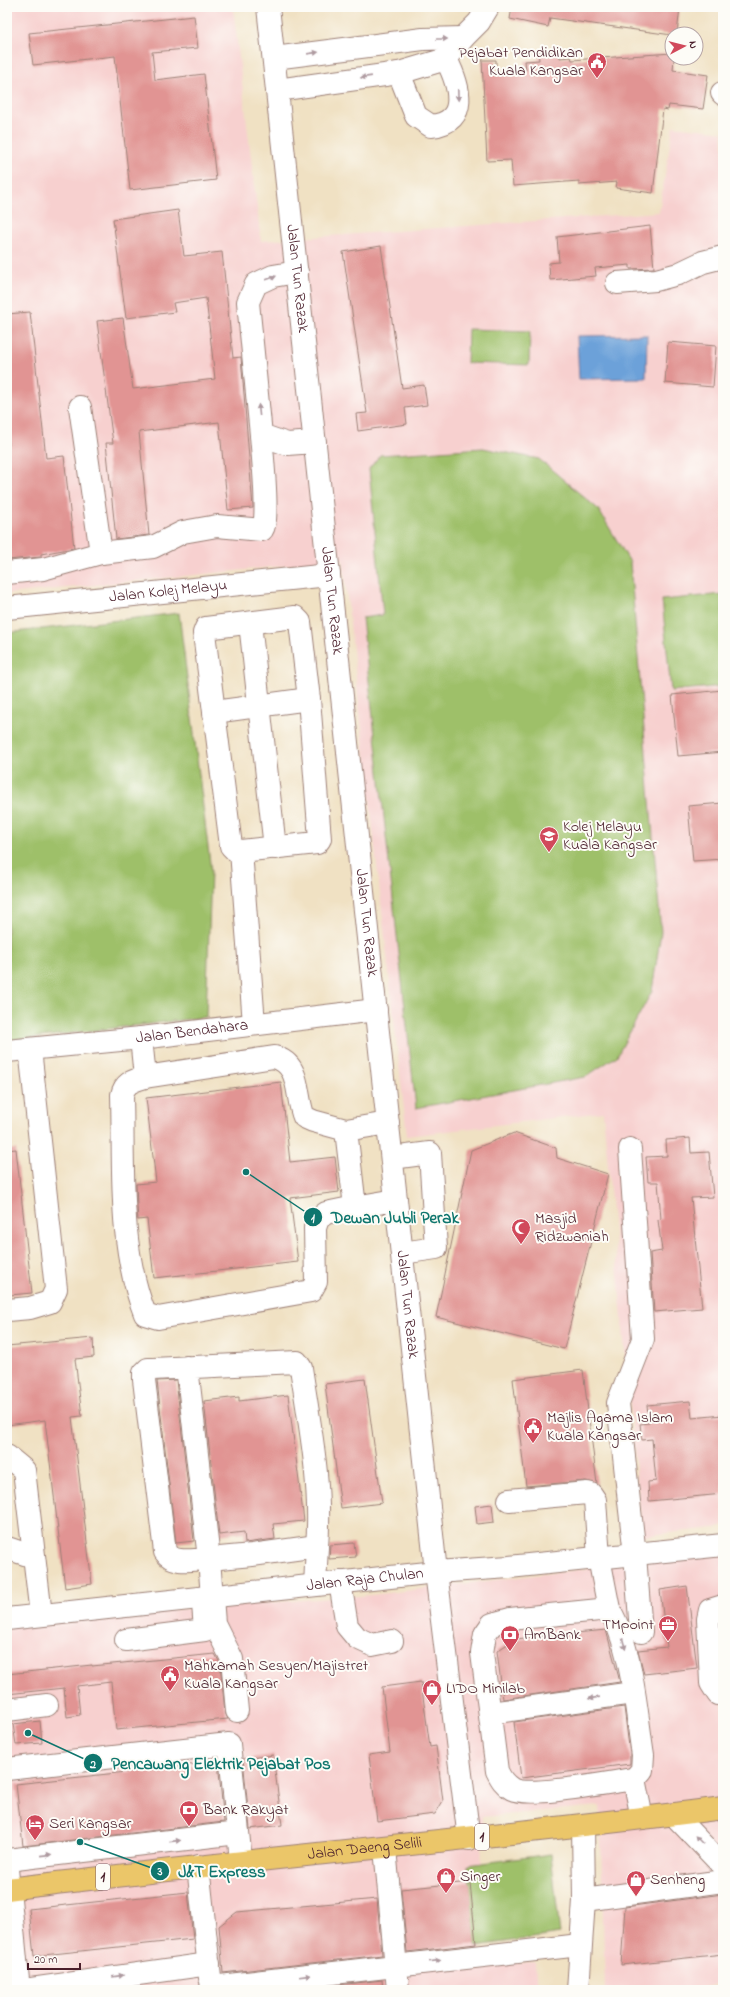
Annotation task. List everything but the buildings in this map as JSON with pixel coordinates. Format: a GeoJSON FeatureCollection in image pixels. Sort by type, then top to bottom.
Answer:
{"type":"FeatureCollection","features":[{"type":"Feature","properties":{"kind":"highway","name":"Jalan Daeng Selili"},"geometry":{"type":"LineString","coordinates":[[8,1882],[386,1848],[583,1826],[723,1808]]}},
{"type":"Feature","properties":{"kind":"street","name":"Jalan Tun Razak"},"geometry":{"type":"LineString","coordinates":[[268,7],[436,1572],[469,1839]]}},
{"type":"Feature","properties":{"kind":"street"},"geometry":{"type":"LineString","coordinates":[[277,90],[399,73],[446,59],[463,38],[479,22],[488,7]]}},
{"type":"Feature","properties":{"kind":"street"},"geometry":{"type":"LineString","coordinates":[[274,58],[423,39],[463,38]]}},
{"type":"Feature","properties":{"kind":"street"},"geometry":{"type":"LineString","coordinates":[[399,73],[416,116],[431,126],[442,125],[450,121],[456,111],[459,96],[455,75],[446,59]]}},
{"type":"Feature","properties":{"kind":"street"},"geometry":{"type":"LineString","coordinates":[[617,283],[656,280],[678,274],[703,262],[723,257]]}},
{"type":"Feature","properties":{"kind":"street"},"geometry":{"type":"LineString","coordinates":[[7,573],[43,569],[101,553],[153,547],[182,532],[218,526],[262,530],[265,526],[266,503],[248,302],[256,284],[273,276],[297,272]]}},
{"type":"Feature","properties":{"kind":"street"},"geometry":{"type":"LineString","coordinates":[[80,407],[101,553]]}},
{"type":"Feature","properties":{"kind":"street"},"geometry":{"type":"LineString","coordinates":[[261,435],[287,444],[315,442]]}},
{"type":"Feature","properties":{"kind":"street","name":"Jalan Kolej Melayu"},"geometry":{"type":"LineString","coordinates":[[7,608],[329,575]]}},
{"type":"Feature","properties":{"kind":"street"},"geometry":{"type":"LineString","coordinates":[[295,617],[298,619],[300,622],[309,699],[320,839],[317,843],[241,851],[235,850],[231,846],[214,712],[206,628],[295,617]]}},
{"type":"Feature","properties":{"kind":"street"},"geometry":{"type":"LineString","coordinates":[[250,623],[275,848]]}},
{"type":"Feature","properties":{"kind":"street"},"geometry":{"type":"LineString","coordinates":[[214,712],[309,699]]}},
{"type":"Feature","properties":{"kind":"street"},"geometry":{"type":"LineString","coordinates":[[241,851],[254,1024]]}},
{"type":"Feature","properties":{"kind":"street","name":"Jalan Bendahara"},"geometry":{"type":"LineString","coordinates":[[7,1051],[140,1038],[376,1010]]}},
{"type":"Feature","properties":{"kind":"street"},"geometry":{"type":"LineString","coordinates":[[140,1038],[145,1077]]}},
{"type":"Feature","properties":{"kind":"street"},"geometry":{"type":"LineString","coordinates":[[7,1310],[30,1308],[50,1302],[56,1289],[30,1049]]}},
{"type":"Feature","properties":{"kind":"street"},"geometry":{"type":"LineString","coordinates":[[388,1123],[346,1130],[304,1117],[296,1077],[288,1064],[282,1059],[274,1057],[145,1077],[130,1082],[124,1087],[122,1095],[126,1236],[137,1294],[145,1314],[158,1318],[311,1291],[316,1282],[315,1228],[318,1219],[326,1213],[396,1200]]}},
{"type":"Feature","properties":{"kind":"street"},"geometry":{"type":"LineString","coordinates":[[346,1130],[355,1207]]}},
{"type":"Feature","properties":{"kind":"street"},"geometry":{"type":"LineString","coordinates":[[630,1149],[643,1339],[618,1403],[635,1555],[641,1632]]}},
{"type":"Feature","properties":{"kind":"street"},"geometry":{"type":"LineString","coordinates":[[392,1158],[430,1153],[436,1248],[402,1253]]}},
{"type":"Feature","properties":{"kind":"street"},"geometry":{"type":"LineString","coordinates":[[315,1585],[319,1520],[316,1473],[301,1368],[297,1362],[187,1367],[148,1370],[144,1373],[165,1552],[169,1557],[176,1560],[252,1556],[317,1546]]}},
{"type":"Feature","properties":{"kind":"street"},"geometry":{"type":"LineString","coordinates":[[126,1640],[205,1630],[209,1559],[187,1367]]}},
{"type":"Feature","properties":{"kind":"street"},"geometry":{"type":"LineString","coordinates":[[7,1456],[24,1470],[41,1615]]}},
{"type":"Feature","properties":{"kind":"street"},"geometry":{"type":"LineString","coordinates":[[509,1500],[590,1494],[595,1500],[600,1558],[609,1608],[618,1622],[626,1648],[643,1755],[642,1770],[634,1779],[532,1793],[514,1790],[502,1781],[497,1771],[482,1653],[486,1634],[492,1624],[510,1619],[609,1608]]}},
{"type":"Feature","properties":{"kind":"street","name":"Jalan Raja Chulan"},"geometry":{"type":"LineString","coordinates":[[7,1618],[436,1572],[509,1567],[723,1545]]}},
{"type":"Feature","properties":{"kind":"street"},"geometry":{"type":"LineString","coordinates":[[7,1548],[34,1557]]}},
{"type":"Feature","properties":{"kind":"street"},"geometry":{"type":"LineString","coordinates":[[340,1582],[347,1626],[356,1638],[372,1645],[392,1641]]}},
{"type":"Feature","properties":{"kind":"street"},"geometry":{"type":"LineString","coordinates":[[208,1597],[214,1623],[232,1659],[237,1711]]}},
{"type":"Feature","properties":{"kind":"street"},"geometry":{"type":"LineString","coordinates":[[723,1606],[710,1610],[708,1619],[712,1683],[718,1694],[723,1692]]}},
{"type":"Feature","properties":{"kind":"street"},"geometry":{"type":"LineString","coordinates":[[490,1713],[633,1693]]}},
{"type":"Feature","properties":{"kind":"street"},"geometry":{"type":"LineString","coordinates":[[7,1710],[47,1705]]}},
{"type":"Feature","properties":{"kind":"street"},"geometry":{"type":"LineString","coordinates":[[7,1769],[229,1744],[241,1861]]}},
{"type":"Feature","properties":{"kind":"street"},"geometry":{"type":"LineString","coordinates":[[634,1779],[642,1818]]}},
{"type":"Feature","properties":{"kind":"street"},"geometry":{"type":"LineString","coordinates":[[674,1815],[723,1866]]}},
{"type":"Feature","properties":{"kind":"street"},"geometry":{"type":"LineString","coordinates":[[578,1990],[584,1900],[583,1826]]}},
{"type":"Feature","properties":{"kind":"street"},"geometry":{"type":"LineString","coordinates":[[7,1860],[238,1834]]}},
{"type":"Feature","properties":{"kind":"street"},"geometry":{"type":"LineString","coordinates":[[386,1848],[398,1990]]}},
{"type":"Feature","properties":{"kind":"street"},"geometry":{"type":"LineString","coordinates":[[198,1866],[211,1989],[395,1965],[580,1945]]}},
{"type":"Feature","properties":{"kind":"street"},"geometry":{"type":"LineString","coordinates":[[8,1882],[19,1990]]}},
{"type":"Feature","properties":{"kind":"street"},"geometry":{"type":"LineString","coordinates":[[584,1900],[723,1882]]}},
{"type":"Feature","properties":{"kind":"street"},"geometry":{"type":"LineString","coordinates":[[24,1990],[209,1964]]}},
{"type":"Feature","properties":{"kind":"shaded area","name":"Kolej Melayu Kuala Kangsar"},"geometry":{"type":"Polygon","coordinates":[[[7,7],[233,7],[261,241],[659,212],[673,126],[723,132],[723,1527],[642,1536],[603,1112],[407,1136],[343,560],[7,594],[7,7]]]}},
{"type":"Feature","properties":{"kind":"shaded area"},"geometry":{"type":"Polygon","coordinates":[[[723,1552],[723,1984],[684,1990],[605,1990],[600,1806],[482,1817],[480,1964],[535,1962],[537,1990],[7,1990],[7,1622],[372,1595],[723,1552]]]}},
{"type":"Feature","properties":{"kind":"green space"},"geometry":{"type":"Polygon","coordinates":[[[468,329],[530,331],[529,365],[467,363],[468,329]]]}},
{"type":"Feature","properties":{"kind":"green space"},"geometry":{"type":"Polygon","coordinates":[[[483,448],[539,459],[598,509],[630,562],[661,932],[652,991],[617,1056],[585,1077],[416,1108],[362,618],[383,615],[369,469],[380,455],[483,448]]]}},
{"type":"Feature","properties":{"kind":"green space"},"geometry":{"type":"Polygon","coordinates":[[[723,594],[723,686],[671,691],[662,600],[723,594]]]}},
{"type":"Feature","properties":{"kind":"green space"},"geometry":{"type":"Polygon","coordinates":[[[179,613],[211,871],[206,1017],[7,1041],[7,633],[179,613]]]}},
{"type":"Feature","properties":{"kind":"green space"},"geometry":{"type":"Polygon","coordinates":[[[551,1854],[560,1934],[476,1946],[468,1865],[551,1854]]]}},
{"type":"Feature","properties":{"kind":"water"},"geometry":{"type":"Polygon","coordinates":[[[647,335],[646,378],[579,379],[577,336],[647,335]]]}},
{"type":"Feature","properties":{"kind":"place","name":"Pejabat Pendidikan Kuala Kangsar"},"geometry":{"type":"Point","coordinates":[597,79]}},
{"type":"Feature","properties":{"kind":"place","name":"Kolej Melayu Kuala Kangsar"},"geometry":{"type":"Point","coordinates":[549,853]}},
{"type":"Feature","properties":{"kind":"place","name":"Dewan Jubli Perak"},"geometry":{"type":"Point","coordinates":[246,1172]}},
{"type":"Feature","properties":{"kind":"place","name":"Masjid Ridzwaniah"},"geometry":{"type":"Point","coordinates":[521,1245]}},
{"type":"Feature","properties":{"kind":"place","name":"Majlis Agama Islam Kuala Kangsar"},"geometry":{"type":"Point","coordinates":[533,1444]}},
{"type":"Feature","properties":{"kind":"place","name":"TMpoint"},"geometry":{"type":"Point","coordinates":[668,1642]}},
{"type":"Feature","properties":{"kind":"place","name":"AmBank"},"geometry":{"type":"Point","coordinates":[510,1652]}},
{"type":"Feature","properties":{"kind":"place","name":"Mahkamah Sesyen/Majistret Kuala Kangsar"},"geometry":{"type":"Point","coordinates":[170,1692]}},
{"type":"Feature","properties":{"kind":"place","name":"LIDO Minilab"},"geometry":{"type":"Point","coordinates":[432,1706]}},
{"type":"Feature","properties":{"kind":"place","name":"Pencawang Elektrik Pejabat Pos"},"geometry":{"type":"Point","coordinates":[28,1733]}},
{"type":"Feature","properties":{"kind":"place","name":"Bank Rakyat"},"geometry":{"type":"Point","coordinates":[189,1827]}},
{"type":"Feature","properties":{"kind":"place","name":"Seri Kangsar"},"geometry":{"type":"Point","coordinates":[35,1841]}},
{"type":"Feature","properties":{"kind":"place","name":"J&T Express"},"geometry":{"type":"Point","coordinates":[80,1842]}},
{"type":"Feature","properties":{"kind":"place","name":"Singer"},"geometry":{"type":"Point","coordinates":[446,1894]}},
{"type":"Feature","properties":{"kind":"place","name":"Senheng"},"geometry":{"type":"Point","coordinates":[636,1897]}}]}
